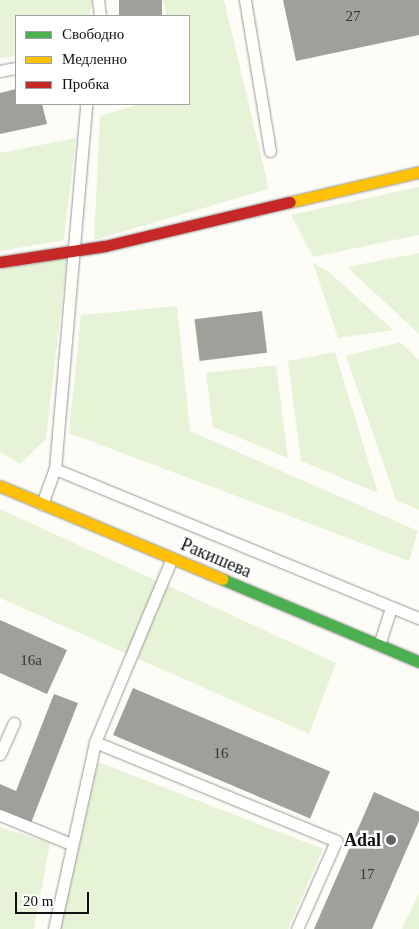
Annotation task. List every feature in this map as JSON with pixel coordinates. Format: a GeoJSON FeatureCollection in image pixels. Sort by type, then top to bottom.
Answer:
{"type":"FeatureCollection","features":[{"type":"Feature","properties":{"kind":"street"},"geometry":{"type":"LineString","coordinates":[[0,262],[77,249],[419,172]]}},
{"type":"Feature","properties":{"kind":"street","name":"Ракишева"},"geometry":{"type":"LineString","coordinates":[[0,486],[419,662]]}},
{"type":"Feature","properties":{"kind":"lane"},"geometry":{"type":"LineString","coordinates":[[98,0],[100,15]]}},
{"type":"Feature","properties":{"kind":"lane"},"geometry":{"type":"LineString","coordinates":[[245,0],[270,151]]}},
{"type":"Feature","properties":{"kind":"lane"},"geometry":{"type":"LineString","coordinates":[[0,71],[15,68]]}},
{"type":"Feature","properties":{"kind":"lane"},"geometry":{"type":"LineString","coordinates":[[42,504],[55,469],[77,249],[86,105]]}},
{"type":"Feature","properties":{"kind":"lane"},"geometry":{"type":"LineString","coordinates":[[55,469],[419,618]]}},
{"type":"Feature","properties":{"kind":"lane"},"geometry":{"type":"LineString","coordinates":[[54,929],[71,844],[95,742],[172,558]]}},
{"type":"Feature","properties":{"kind":"lane"},"geometry":{"type":"LineString","coordinates":[[379,645],[391,608]]}},
{"type":"Feature","properties":{"kind":"lane"},"geometry":{"type":"LineString","coordinates":[[0,754],[14,724]]}},
{"type":"Feature","properties":{"kind":"lane"},"geometry":{"type":"LineString","coordinates":[[95,742],[336,841],[298,929]]}},
{"type":"Feature","properties":{"kind":"lane"},"geometry":{"type":"LineString","coordinates":[[0,815],[71,844]]}},
{"type":"Feature","properties":{"kind":"green space"},"geometry":{"type":"Polygon","coordinates":[[[0,0],[91,0],[89,15],[15,15],[15,56],[0,58],[0,0]]]}},
{"type":"Feature","properties":{"kind":"green space"},"geometry":{"type":"Polygon","coordinates":[[[163,0],[224,0],[269,189],[94,240],[100,116],[138,105],[190,105],[190,15],[167,15],[163,0]]]}},
{"type":"Feature","properties":{"kind":"green space"},"geometry":{"type":"Polygon","coordinates":[[[76,138],[64,240],[0,251],[0,153],[76,138]]]}},
{"type":"Feature","properties":{"kind":"green space"},"geometry":{"type":"Polygon","coordinates":[[[419,187],[419,235],[313,257],[291,215],[419,187]]]}},
{"type":"Feature","properties":{"kind":"green space"},"geometry":{"type":"Polygon","coordinates":[[[419,253],[419,334],[347,267],[419,253]]]}},
{"type":"Feature","properties":{"kind":"green space"},"geometry":{"type":"Polygon","coordinates":[[[67,258],[46,439],[20,464],[0,452],[0,270],[67,258]]]}},
{"type":"Feature","properties":{"kind":"green space"},"geometry":{"type":"Polygon","coordinates":[[[313,263],[329,272],[393,330],[338,338],[313,263]]]}},
{"type":"Feature","properties":{"kind":"green space"},"geometry":{"type":"Polygon","coordinates":[[[177,306],[190,431],[418,531],[409,561],[69,433],[81,315],[177,306]]]}},
{"type":"Feature","properties":{"kind":"green space"},"geometry":{"type":"Polygon","coordinates":[[[400,342],[419,360],[419,510],[396,500],[346,356],[400,342]]]}},
{"type":"Feature","properties":{"kind":"green space"},"geometry":{"type":"Polygon","coordinates":[[[335,352],[378,493],[301,461],[288,361],[335,352]]]}},
{"type":"Feature","properties":{"kind":"green space"},"geometry":{"type":"Polygon","coordinates":[[[276,365],[288,458],[213,427],[206,373],[276,365]]]}},
{"type":"Feature","properties":{"kind":"green space"},"geometry":{"type":"Polygon","coordinates":[[[0,509],[336,663],[309,734],[0,598],[0,509]]]}},
{"type":"Feature","properties":{"kind":"green space"},"geometry":{"type":"Polygon","coordinates":[[[98,762],[323,849],[288,929],[60,929],[98,762]]]}},
{"type":"Feature","properties":{"kind":"green space"},"geometry":{"type":"Polygon","coordinates":[[[0,827],[50,843],[34,929],[0,929],[0,827]]]}},
{"type":"Feature","properties":{"kind":"green space"},"geometry":{"type":"Polygon","coordinates":[[[419,893],[419,929],[402,929],[419,893]]]}},
{"type":"Feature","properties":{"kind":"building"},"geometry":{"type":"Polygon","coordinates":[[[119,0],[162,0],[162,15],[119,15],[119,0]]]}},
{"type":"Feature","properties":{"kind":"building"},"geometry":{"type":"Polygon","coordinates":[[[283,0],[419,0],[419,35],[296,61],[283,0]]]}},
{"type":"Feature","properties":{"kind":"building"},"geometry":{"type":"Polygon","coordinates":[[[15,89],[15,105],[42,105],[47,124],[0,134],[0,93],[15,89]]]}},
{"type":"Feature","properties":{"kind":"building"},"geometry":{"type":"Polygon","coordinates":[[[262,311],[267,353],[200,361],[195,319],[262,311]]]}},
{"type":"Feature","properties":{"kind":"building"},"geometry":{"type":"Polygon","coordinates":[[[0,620],[67,650],[47,694],[0,673],[0,620]]]}},
{"type":"Feature","properties":{"kind":"building"},"geometry":{"type":"Polygon","coordinates":[[[133,688],[330,772],[310,819],[113,735],[133,688]]]}},
{"type":"Feature","properties":{"kind":"building"},"geometry":{"type":"Polygon","coordinates":[[[54,694],[78,703],[31,823],[0,811],[0,784],[16,791],[54,694]]]}},
{"type":"Feature","properties":{"kind":"building"},"geometry":{"type":"Polygon","coordinates":[[[374,792],[419,812],[419,821],[372,929],[314,929],[374,792]]]}},
{"type":"Feature","properties":{"kind":"traffic: fast"},"geometry":{"type":"LineString","coordinates":[[222,579],[419,662]]}},
{"type":"Feature","properties":{"kind":"traffic: slow"},"geometry":{"type":"LineString","coordinates":[[290,202],[419,172]]}},
{"type":"Feature","properties":{"kind":"traffic: slow"},"geometry":{"type":"LineString","coordinates":[[0,486],[222,579]]}},
{"type":"Feature","properties":{"kind":"traffic: jam"},"geometry":{"type":"LineString","coordinates":[[0,262],[105,246],[290,202]]}},
{"type":"Feature","properties":{"kind":"place","name":"Adal"},"geometry":{"type":"Point","coordinates":[391,840]}}]}
